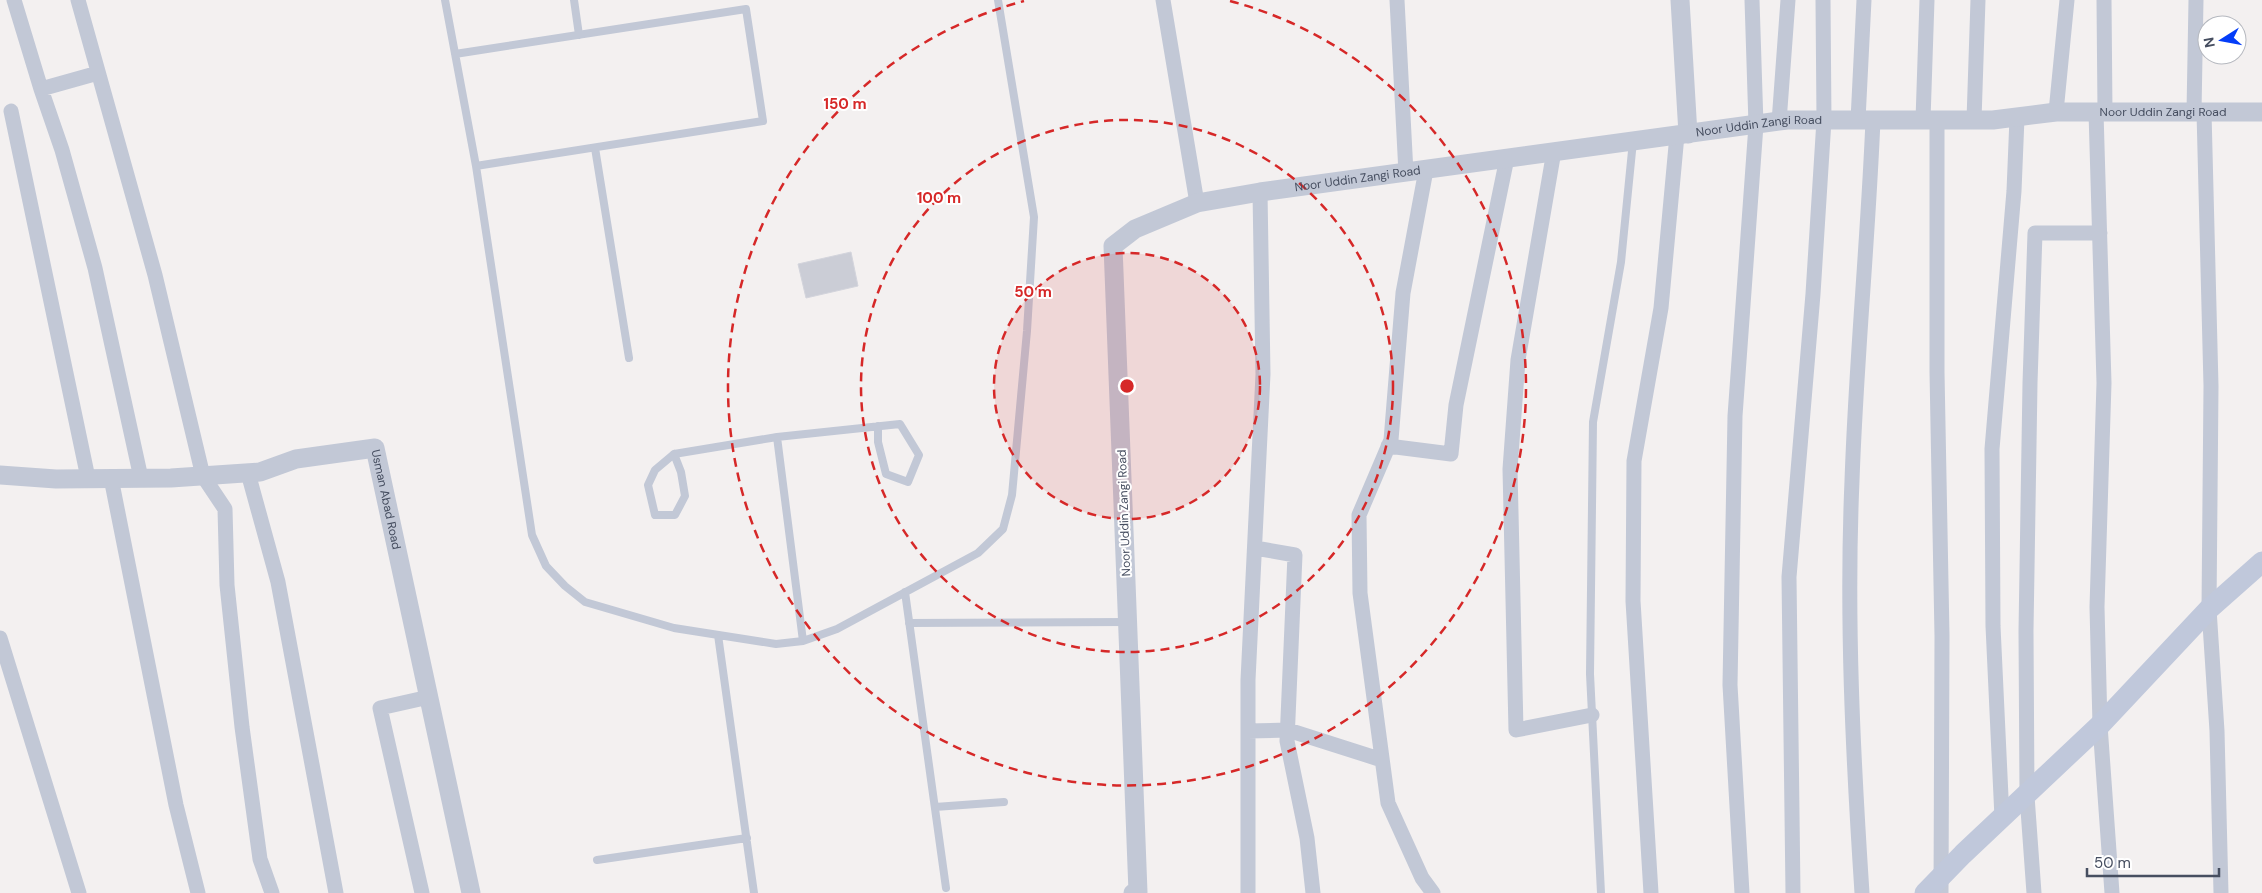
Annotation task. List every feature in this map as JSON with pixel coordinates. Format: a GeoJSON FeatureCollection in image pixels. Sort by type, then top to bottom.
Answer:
{"type":"FeatureCollection","features":[{"type":"Feature","properties":{"kind":"main road"},"geometry":{"type":"LineString","coordinates":[[1935,888],[2002,818],[2100,725],[2209,609],[2262,562]]}},
{"type":"Feature","properties":{"kind":"street"},"geometry":{"type":"LineString","coordinates":[[14,0],[62,150],[95,268],[141,478]]}},
{"type":"Feature","properties":{"kind":"street"},"geometry":{"type":"LineString","coordinates":[[78,0],[155,275],[203,476],[225,509],[227,585],[242,727],[260,859],[272,893]]}},
{"type":"Feature","properties":{"kind":"street"},"geometry":{"type":"LineString","coordinates":[[1163,0],[1197,203]]}},
{"type":"Feature","properties":{"kind":"street"},"geometry":{"type":"LineString","coordinates":[[1397,0],[1406,173]]}},
{"type":"Feature","properties":{"kind":"street"},"geometry":{"type":"LineString","coordinates":[[1651,893],[1633,601],[1634,461],[1661,308],[1682,135],[1680,0]]}},
{"type":"Feature","properties":{"kind":"street"},"geometry":{"type":"LineString","coordinates":[[1742,893],[1730,685],[1735,416],[1756,125],[1752,0]]}},
{"type":"Feature","properties":{"kind":"street"},"geometry":{"type":"LineString","coordinates":[[1779,122],[1788,0]]}},
{"type":"Feature","properties":{"kind":"street"},"geometry":{"type":"LineString","coordinates":[[1793,893],[1789,577],[1824,120],[1823,0]]}},
{"type":"Feature","properties":{"kind":"street"},"geometry":{"type":"LineString","coordinates":[[1862,893],[1854,770],[1850,617],[1852,482],[1866,120],[1864,0]]}},
{"type":"Feature","properties":{"kind":"street"},"geometry":{"type":"LineString","coordinates":[[1926,0],[1937,372],[1942,636],[1935,888]]}},
{"type":"Feature","properties":{"kind":"street"},"geometry":{"type":"LineString","coordinates":[[1974,120],[1978,0]]}},
{"type":"Feature","properties":{"kind":"street"},"geometry":{"type":"LineString","coordinates":[[2056,112],[2067,0]]}},
{"type":"Feature","properties":{"kind":"street"},"geometry":{"type":"LineString","coordinates":[[2104,0],[2100,233],[2104,383],[2097,607],[2100,725],[2112,893]]}},
{"type":"Feature","properties":{"kind":"street"},"geometry":{"type":"LineString","coordinates":[[2196,0],[2211,386],[2209,609],[2217,731],[2222,893]]}},
{"type":"Feature","properties":{"kind":"street"},"geometry":{"type":"LineString","coordinates":[[41,89],[98,73]]}},
{"type":"Feature","properties":{"kind":"street"},"geometry":{"type":"LineString","coordinates":[[11,111],[88,478]]}},
{"type":"Feature","properties":{"kind":"street","name":"Noor Uddin Zangi Road"},"geometry":{"type":"LineString","coordinates":[[1137,893],[1113,246],[1134,229],[1197,203],[1260,192],[1779,122],[1824,120],[1974,120],[2017,118],[2056,112],[2262,112]]}},
{"type":"Feature","properties":{"kind":"street"},"geometry":{"type":"LineString","coordinates":[[2002,818],[1993,626],[1992,449],[2014,192],[2017,118]]}},
{"type":"Feature","properties":{"kind":"street"},"geometry":{"type":"LineString","coordinates":[[1554,151],[1518,360],[1510,469],[1516,730],[1592,715]]}},
{"type":"Feature","properties":{"kind":"street"},"geometry":{"type":"LineString","coordinates":[[1388,446],[1451,454],[1456,405],[1507,158]]}},
{"type":"Feature","properties":{"kind":"street"},"geometry":{"type":"LineString","coordinates":[[1426,170],[1402,293],[1391,440],[1359,515],[1360,593],[1388,803],[1422,878],[1433,893]]}},
{"type":"Feature","properties":{"kind":"street"},"geometry":{"type":"LineString","coordinates":[[1248,893],[1248,680],[1262,374],[1260,192]]}},
{"type":"Feature","properties":{"kind":"street"},"geometry":{"type":"LineString","coordinates":[[2034,893],[2027,796],[2030,384],[2035,232],[2100,233]]}},
{"type":"Feature","properties":{"kind":"street","name":"Usman Abad Road"},"geometry":{"type":"LineString","coordinates":[[0,475],[141,478],[248,473],[260,472],[296,459],[375,448],[471,893]]}},
{"type":"Feature","properties":{"kind":"street"},"geometry":{"type":"LineString","coordinates":[[248,473],[278,582],[336,893]]}},
{"type":"Feature","properties":{"kind":"street"},"geometry":{"type":"LineString","coordinates":[[111,478],[176,805],[198,893]]}},
{"type":"Feature","properties":{"kind":"street"},"geometry":{"type":"LineString","coordinates":[[1255,548],[1295,555],[1287,741],[1307,838],[1313,893]]}},
{"type":"Feature","properties":{"kind":"street"},"geometry":{"type":"LineString","coordinates":[[0,638],[79,893]]}},
{"type":"Feature","properties":{"kind":"street"},"geometry":{"type":"LineString","coordinates":[[422,893],[380,708],[429,697]]}},
{"type":"Feature","properties":{"kind":"street"},"geometry":{"type":"LineString","coordinates":[[1248,731],[1288,730],[1382,760]]}},
{"type":"Feature","properties":{"kind":"lane"},"geometry":{"type":"LineString","coordinates":[[445,0],[476,166],[532,535],[546,566],[565,586],[585,602],[674,628],[776,644],[802,641],[838,629],[978,553],[1003,529],[1012,495],[1034,217],[998,0]]}},
{"type":"Feature","properties":{"kind":"lane"},"geometry":{"type":"LineString","coordinates":[[574,0],[579,35]]}},
{"type":"Feature","properties":{"kind":"lane"},"geometry":{"type":"LineString","coordinates":[[455,54],[746,9],[763,121],[476,166]]}},
{"type":"Feature","properties":{"kind":"lane"},"geometry":{"type":"LineString","coordinates":[[1601,893],[1590,674],[1593,422],[1621,262],[1633,141]]}},
{"type":"Feature","properties":{"kind":"lane"},"geometry":{"type":"LineString","coordinates":[[595,148],[629,358]]}},
{"type":"Feature","properties":{"kind":"lane"},"geometry":{"type":"LineString","coordinates":[[674,454],[681,472],[685,496],[675,515],[655,515],[648,485],[655,470],[674,454],[777,437],[878,426],[900,424],[919,455],[908,482],[886,474],[878,442],[878,426]]}},
{"type":"Feature","properties":{"kind":"lane"},"geometry":{"type":"LineString","coordinates":[[777,437],[802,641]]}},
{"type":"Feature","properties":{"kind":"lane"},"geometry":{"type":"LineString","coordinates":[[905,592],[946,888]]}},
{"type":"Feature","properties":{"kind":"lane"},"geometry":{"type":"LineString","coordinates":[[909,623],[1128,622]]}},
{"type":"Feature","properties":{"kind":"lane"},"geometry":{"type":"LineString","coordinates":[[718,635],[754,893]]}},
{"type":"Feature","properties":{"kind":"lane"},"geometry":{"type":"LineString","coordinates":[[935,807],[1004,802]]}},
{"type":"Feature","properties":{"kind":"lane"},"geometry":{"type":"LineString","coordinates":[[597,860],[747,838]]}},
{"type":"Feature","properties":{"kind":"building"},"geometry":{"type":"Polygon","coordinates":[[[851,252],[858,286],[806,298],[798,264],[851,252]]]}}]}
